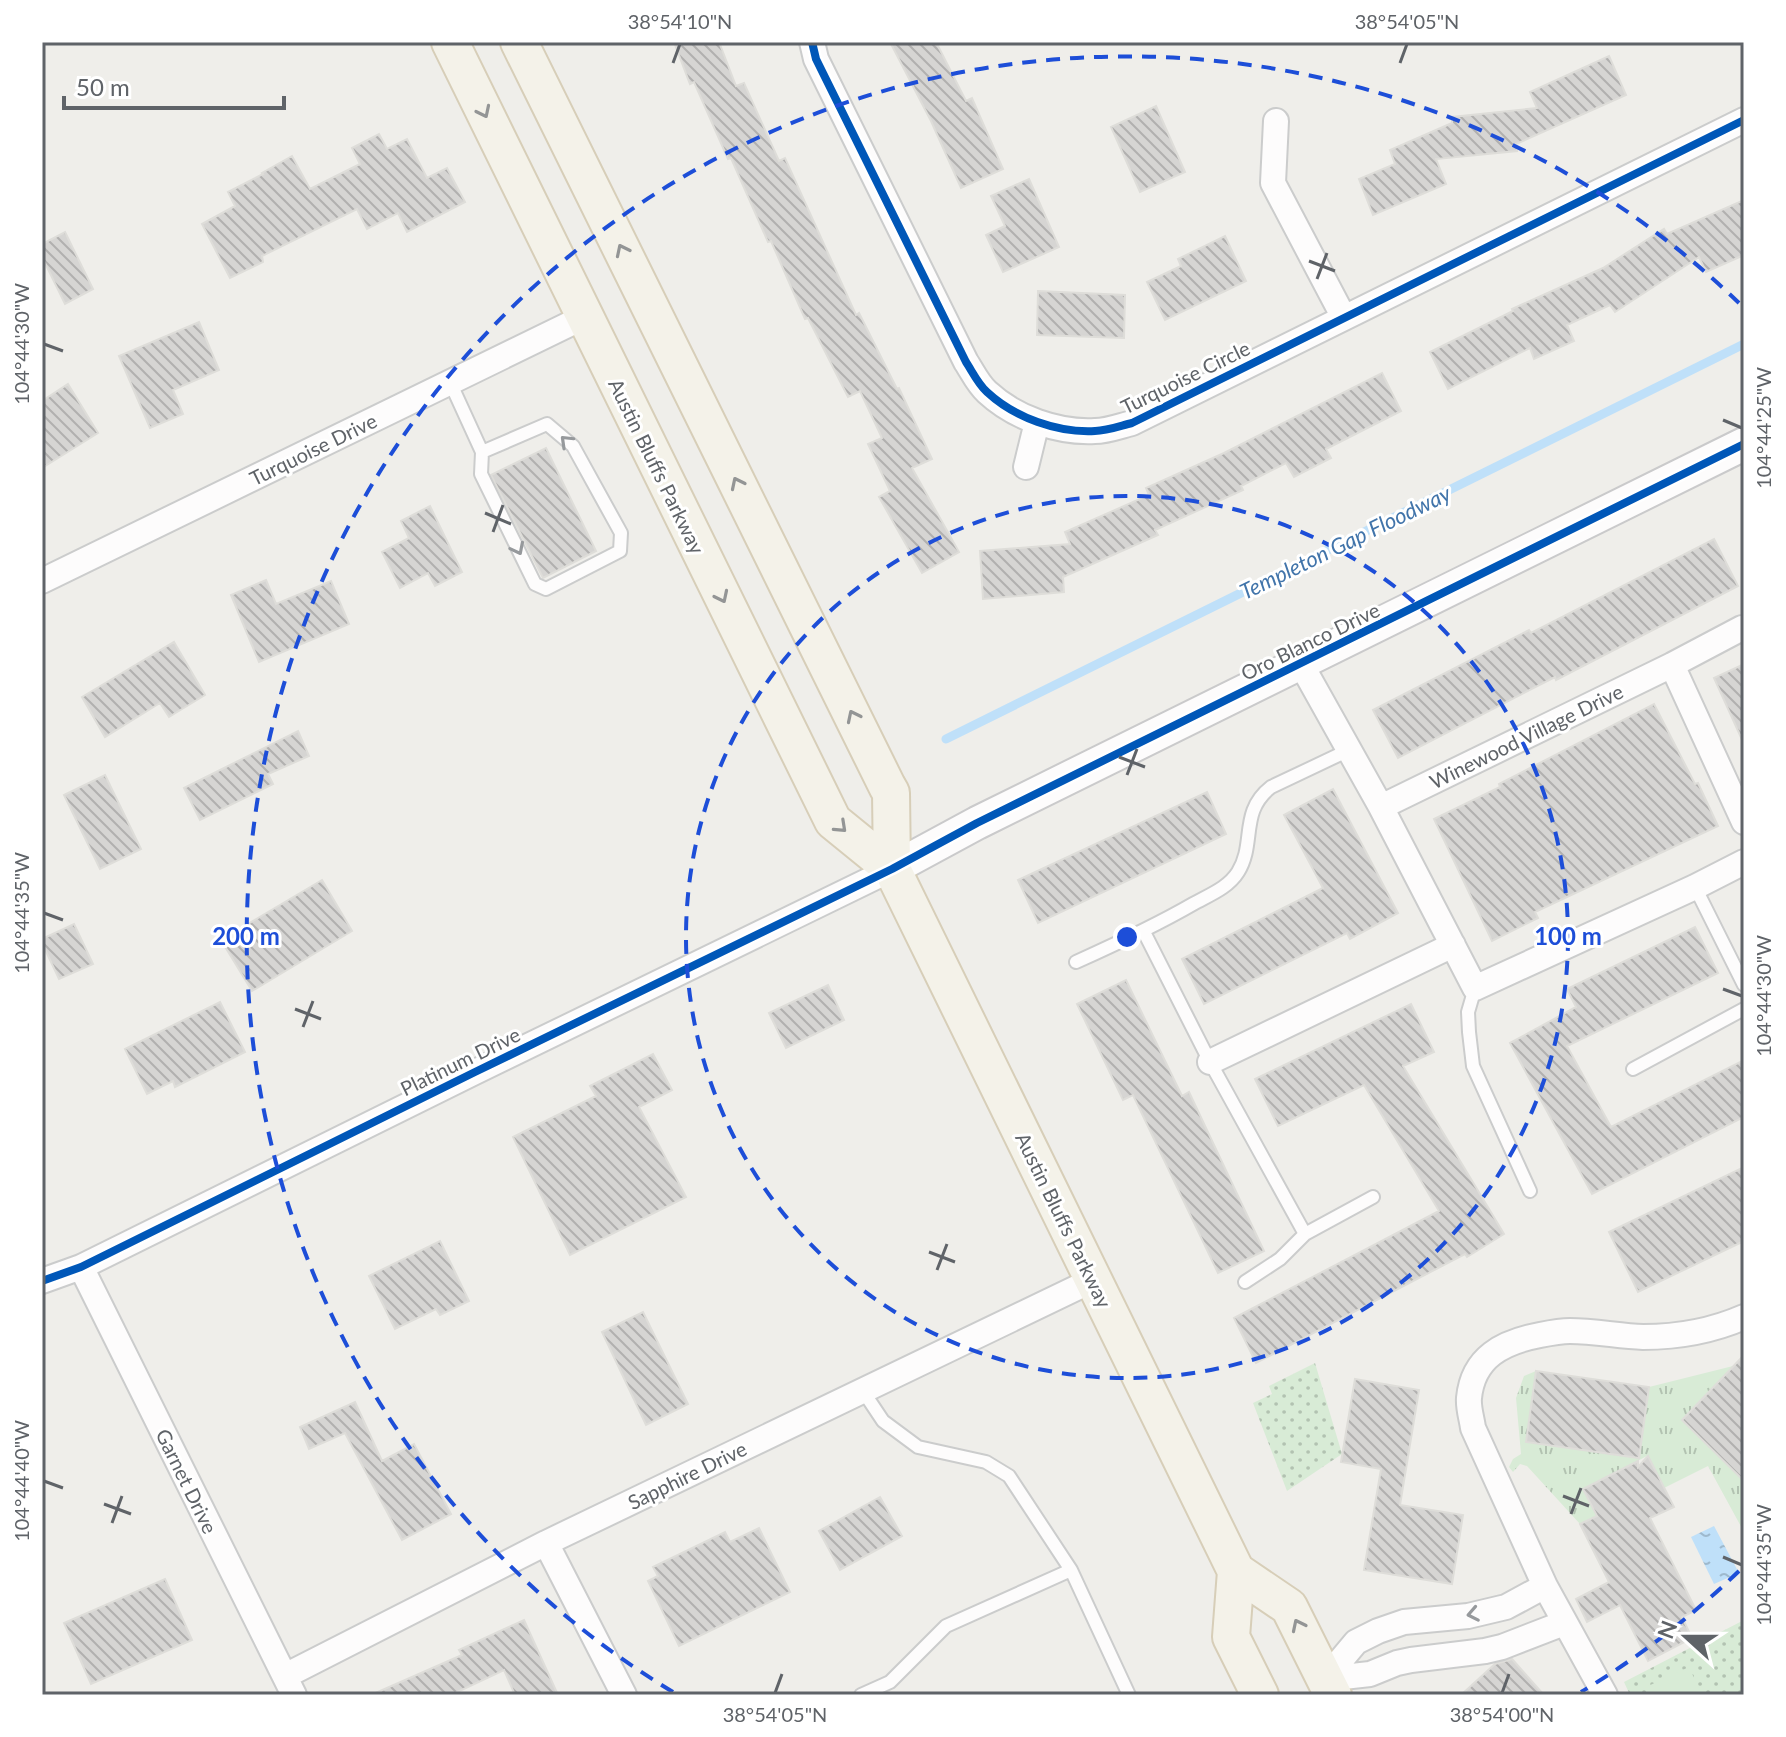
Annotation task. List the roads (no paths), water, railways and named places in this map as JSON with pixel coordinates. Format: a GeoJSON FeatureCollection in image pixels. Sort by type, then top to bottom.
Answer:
{"type":"FeatureCollection","features":[{"type":"Feature","properties":{"kind":"main road","name":"Austin Bluffs Parkway"},"geometry":{"type":"LineString","coordinates":[[450,42],[833,821],[892,869],[1236,1571],[1289,1607],[1329,1687]]}},
{"type":"Feature","properties":{"kind":"main road","name":"Austin Bluffs Parkway"},"geometry":{"type":"LineString","coordinates":[[519,42],[891,793],[892,869]]}},
{"type":"Feature","properties":{"kind":"main road"},"geometry":{"type":"LineString","coordinates":[[1236,1571],[1231,1637],[1260,1695]]}},
{"type":"Feature","properties":{"kind":"street","name":"Turquoise Circle"},"geometry":{"type":"LineString","coordinates":[[812,42],[816,59],[966,362],[985,391],[1008,408],[1037,422],[1063,429],[1097,431],[1132,423],[1744,120]]}},
{"type":"Feature","properties":{"kind":"street"},"geometry":{"type":"LineString","coordinates":[[1276,121],[1273,183],[1343,316]]}},
{"type":"Feature","properties":{"kind":"street","name":"Turquoise Drive"},"geometry":{"type":"LineString","coordinates":[[42,581],[584,317]]}},
{"type":"Feature","properties":{"kind":"street"},"geometry":{"type":"LineString","coordinates":[[1026,467],[1037,422]]}},
{"type":"Feature","properties":{"kind":"street","name":"Oro Blanco Drive"},"geometry":{"type":"LineString","coordinates":[[892,869],[977,823],[1744,444]]}},
{"type":"Feature","properties":{"kind":"street","name":"Winewood Village Drive"},"geometry":{"type":"LineString","coordinates":[[1381,807],[1742,628]]}},
{"type":"Feature","properties":{"kind":"street"},"geometry":{"type":"LineString","coordinates":[[1301,664],[1381,807],[1475,988],[1744,862]]}},
{"type":"Feature","properties":{"kind":"street"},"geometry":{"type":"LineString","coordinates":[[1672,665],[1744,822]]}},
{"type":"Feature","properties":{"kind":"street","name":"Platinum Drive"},"geometry":{"type":"LineString","coordinates":[[42,1281],[81,1267],[892,869]]}},
{"type":"Feature","properties":{"kind":"street"},"geometry":{"type":"LineString","coordinates":[[1210,1062],[1453,945]]}},
{"type":"Feature","properties":{"kind":"street","name":"Garnet Drive"},"geometry":{"type":"LineString","coordinates":[[81,1267],[289,1685]]}},
{"type":"Feature","properties":{"kind":"street","name":"Sapphire Drive"},"geometry":{"type":"LineString","coordinates":[[289,1685],[546,1543],[1093,1280]]}},
{"type":"Feature","properties":{"kind":"street"},"geometry":{"type":"LineString","coordinates":[[1605,1695],[1545,1586],[1473,1428],[1469,1401],[1474,1376],[1487,1357],[1511,1341],[1567,1330],[1643,1337],[1678,1335],[1720,1327],[1744,1317]]}},
{"type":"Feature","properties":{"kind":"street"},"geometry":{"type":"LineString","coordinates":[[546,1543],[624,1695]]}},
{"type":"Feature","properties":{"kind":"street"},"geometry":{"type":"LineString","coordinates":[[1329,1687],[1356,1642],[1378,1631],[1404,1622],[1468,1616],[1506,1607],[1545,1586]]}},
{"type":"Feature","properties":{"kind":"street"},"geometry":{"type":"LineString","coordinates":[[1329,1687],[1397,1663],[1502,1647],[1564,1623]]}},
{"type":"Feature","properties":{"kind":"lane"},"geometry":{"type":"LineString","coordinates":[[450,382],[482,452],[481,474],[535,584],[546,589],[620,551],[621,533],[573,446],[547,424],[482,452]]}},
{"type":"Feature","properties":{"kind":"lane"},"geometry":{"type":"LineString","coordinates":[[1076,962],[1144,932],[1229,884],[1240,869],[1250,819],[1261,795],[1271,787],[1349,750]]}},
{"type":"Feature","properties":{"kind":"lane"},"geometry":{"type":"LineString","coordinates":[[1695,887],[1744,985]]}},
{"type":"Feature","properties":{"kind":"lane"},"geometry":{"type":"LineString","coordinates":[[1144,932],[1210,1062],[1305,1234]]}},
{"type":"Feature","properties":{"kind":"lane"},"geometry":{"type":"LineString","coordinates":[[1475,988],[1468,1012],[1473,1066],[1530,1191]]}},
{"type":"Feature","properties":{"kind":"lane"},"geometry":{"type":"LineString","coordinates":[[1633,1069],[1744,1009]]}},
{"type":"Feature","properties":{"kind":"lane"},"geometry":{"type":"LineString","coordinates":[[1245,1282],[1280,1259],[1305,1234],[1373,1197]]}},
{"type":"Feature","properties":{"kind":"lane"},"geometry":{"type":"LineString","coordinates":[[863,1391],[883,1421],[918,1447],[986,1462],[1009,1476],[1071,1570],[1129,1695]]}},
{"type":"Feature","properties":{"kind":"lane"},"geometry":{"type":"LineString","coordinates":[[861,1695],[890,1682],[946,1626],[1071,1570]]}},
{"type":"Feature","properties":{"kind":"water"},"geometry":{"type":"Polygon","coordinates":[[[1714,1526],[1739,1573],[1714,1584],[1691,1537],[1714,1526]]]}},
{"type":"Feature","properties":{"kind":"waterway","name":"Templeton Gap Floodway"},"geometry":{"type":"LineString","coordinates":[[946,739],[1744,344]]}}]}
